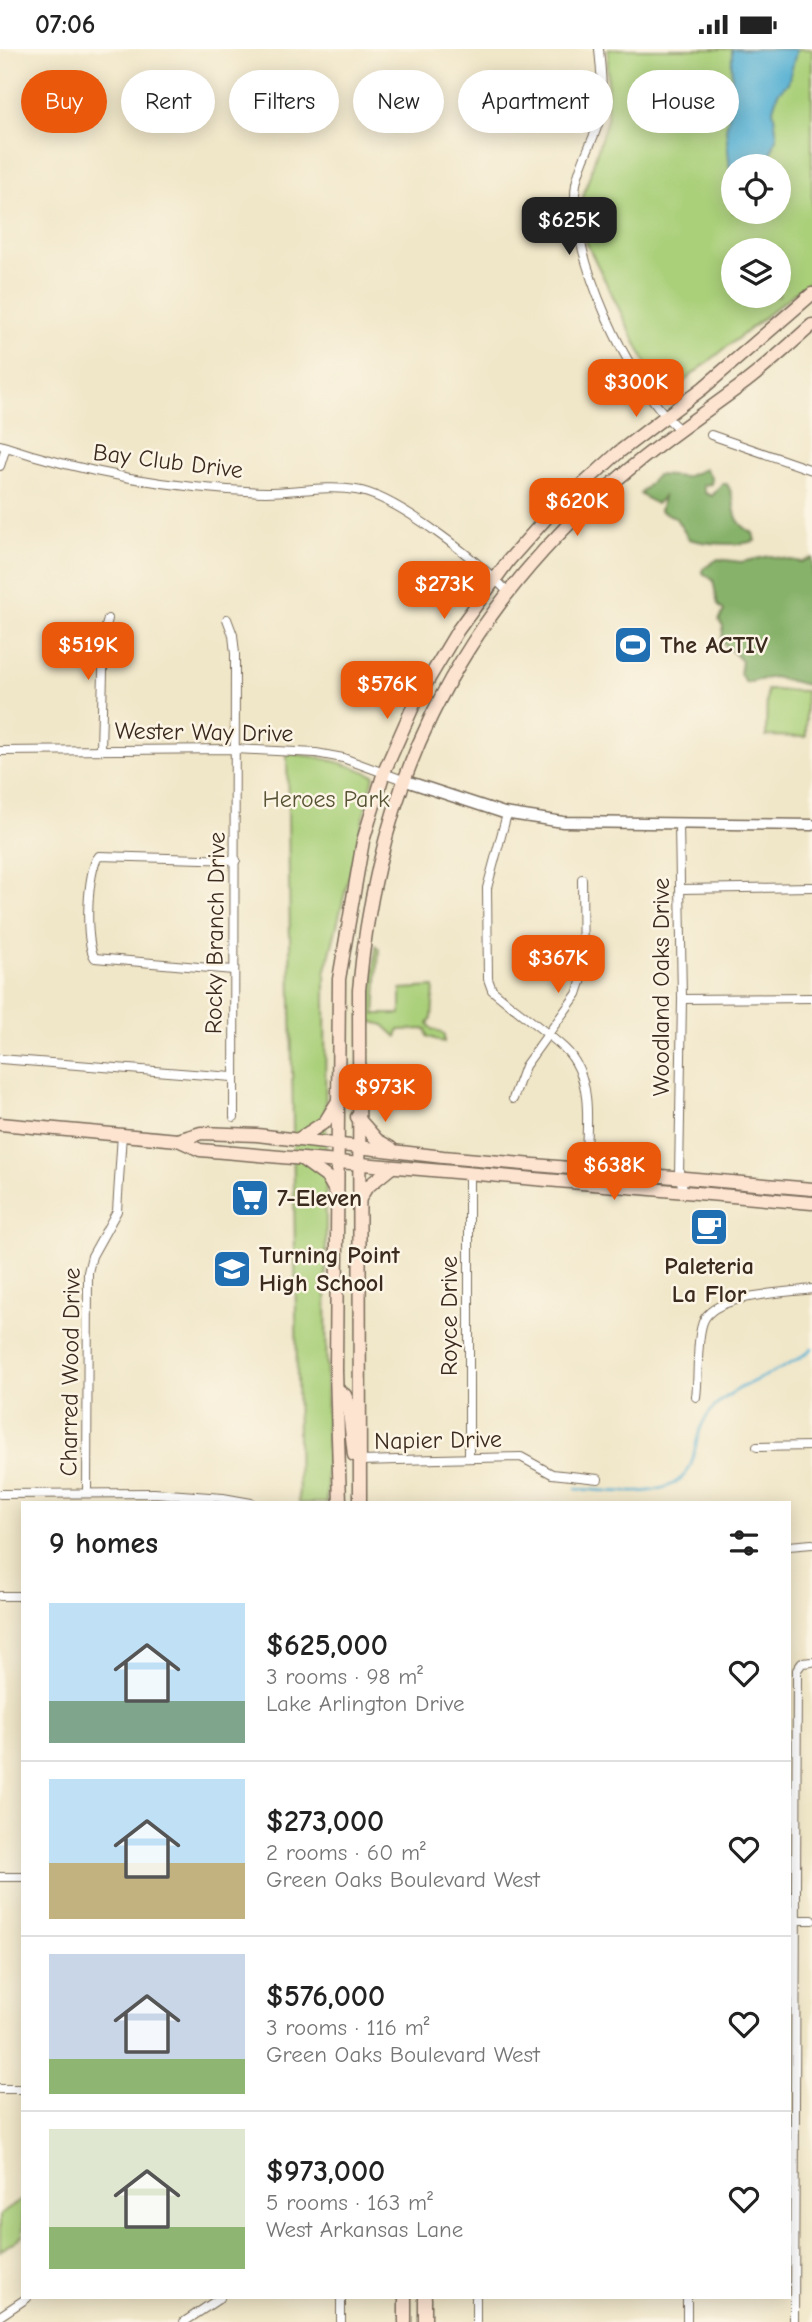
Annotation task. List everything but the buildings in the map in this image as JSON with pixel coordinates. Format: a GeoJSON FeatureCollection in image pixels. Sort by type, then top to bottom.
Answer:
{"type":"FeatureCollection","features":[{"type":"Feature","properties":{"kind":"main road"},"geometry":{"type":"LineString","coordinates":[[340,1501],[337,1389],[337,1017],[345,934],[363,841],[384,772],[424,685],[495,578],[568,498],[812,295]]}},
{"type":"Feature","properties":{"kind":"main road"},"geometry":{"type":"LineString","coordinates":[[360,1501],[357,1049],[364,939],[376,874],[403,780],[441,692],[460,660],[509,593],[560,532],[606,488],[679,429],[742,385],[812,325]]}},
{"type":"Feature","properties":{"kind":"main road"},"geometry":{"type":"LineString","coordinates":[[345,934],[364,939]]}},
{"type":"Feature","properties":{"kind":"main road"},"geometry":{"type":"LineString","coordinates":[[296,1139],[318,1129],[338,1100]]}},
{"type":"Feature","properties":{"kind":"main road"},"geometry":{"type":"LineString","coordinates":[[357,1117],[377,1140],[394,1150]]}},
{"type":"Feature","properties":{"kind":"main road"},"geometry":{"type":"LineString","coordinates":[[0,1124],[178,1140],[200,1150],[812,1203]]}},
{"type":"Feature","properties":{"kind":"main road"},"geometry":{"type":"LineString","coordinates":[[178,1140],[201,1133],[296,1139],[357,1148],[812,1189]]}},
{"type":"Feature","properties":{"kind":"main road"},"geometry":{"type":"LineString","coordinates":[[296,1158],[321,1172],[338,1196]]}},
{"type":"Feature","properties":{"kind":"main road"},"geometry":{"type":"LineString","coordinates":[[526,1178],[527,1164]]}},
{"type":"Feature","properties":{"kind":"main road"},"geometry":{"type":"LineString","coordinates":[[358,1202],[366,1188],[392,1167]]}},
{"type":"Feature","properties":{"kind":"main road"},"geometry":{"type":"LineString","coordinates":[[337,1389],[345,1395],[348,1402],[350,1446],[359,1461]]}},
{"type":"Feature","properties":{"kind":"main road"},"geometry":{"type":"LineString","coordinates":[[405,2299],[405,2322]]}},
{"type":"Feature","properties":{"kind":"main road"},"geometry":{"type":"LineString","coordinates":[[425,2299],[425,2322]]}},
{"type":"Feature","properties":{"kind":"street"},"geometry":{"type":"LineString","coordinates":[[599,49],[600,119],[576,185],[580,246],[591,278],[630,362],[665,417],[679,429]]}},
{"type":"Feature","properties":{"kind":"street"},"geometry":{"type":"LineString","coordinates":[[711,435],[812,470]]}},
{"type":"Feature","properties":{"kind":"street"},"geometry":{"type":"LineString","coordinates":[[0,466],[3,446]]}},
{"type":"Feature","properties":{"kind":"street","name":"Bay Club Drive"},"geometry":{"type":"LineString","coordinates":[[3,446],[91,472],[158,484],[292,492],[356,490],[393,503],[495,578],[509,593]]}},
{"type":"Feature","properties":{"kind":"street"},"geometry":{"type":"LineString","coordinates":[[101,750],[104,633],[107,619]]}},
{"type":"Feature","properties":{"kind":"street","name":"Rocky Branch Drive"},"geometry":{"type":"LineString","coordinates":[[228,619],[235,654],[234,1117]]}},
{"type":"Feature","properties":{"kind":"street","name":"Wester Way Drive"},"geometry":{"type":"LineString","coordinates":[[0,751],[235,749],[316,753],[403,780]]}},
{"type":"Feature","properties":{"kind":"street"},"geometry":{"type":"LineString","coordinates":[[403,780],[507,814],[563,822],[812,825]]}},
{"type":"Feature","properties":{"kind":"street"},"geometry":{"type":"LineString","coordinates":[[507,814],[487,888],[488,979],[492,990],[565,1049],[583,1079],[586,1095],[584,1183]]}},
{"type":"Feature","properties":{"kind":"street","name":"Woodland Oaks Drive"},"geometry":{"type":"LineString","coordinates":[[679,824],[682,889],[679,1176],[684,1191]]}},
{"type":"Feature","properties":{"kind":"street"},"geometry":{"type":"LineString","coordinates":[[233,969],[95,958],[90,948],[89,902],[92,868],[97,858],[116,855],[236,860]]}},
{"type":"Feature","properties":{"kind":"street"},"geometry":{"type":"LineString","coordinates":[[513,1099],[525,1066],[577,994],[583,976],[582,879]]}},
{"type":"Feature","properties":{"kind":"street"},"geometry":{"type":"LineString","coordinates":[[682,889],[812,887]]}},
{"type":"Feature","properties":{"kind":"street"},"geometry":{"type":"LineString","coordinates":[[682,999],[812,998]]}},
{"type":"Feature","properties":{"kind":"street"},"geometry":{"type":"LineString","coordinates":[[0,1059],[232,1077]]}},
{"type":"Feature","properties":{"kind":"street","name":"Charred Wood Drive"},"geometry":{"type":"LineString","coordinates":[[87,1492],[88,1272],[92,1256],[117,1211],[122,1134]]}},
{"type":"Feature","properties":{"kind":"street","name":"Royce Drive"},"geometry":{"type":"LineString","coordinates":[[469,1174],[469,1458]]}},
{"type":"Feature","properties":{"kind":"street"},"geometry":{"type":"LineString","coordinates":[[696,1397],[702,1323],[708,1312],[724,1302],[812,1289]]}},
{"type":"Feature","properties":{"kind":"street"},"geometry":{"type":"LineString","coordinates":[[757,1447],[812,1446]]}},
{"type":"Feature","properties":{"kind":"street","name":"Napier Drive"},"geometry":{"type":"LineString","coordinates":[[359,1461],[521,1457],[552,1474],[598,1479]]}},
{"type":"Feature","properties":{"kind":"street"},"geometry":{"type":"LineString","coordinates":[[0,1494],[87,1492],[240,1501]]}},
{"type":"Feature","properties":{"kind":"street"},"geometry":{"type":"LineString","coordinates":[[791,1546],[812,1544]]}},
{"type":"Feature","properties":{"kind":"street"},"geometry":{"type":"LineString","coordinates":[[0,1597],[21,1596]]}},
{"type":"Feature","properties":{"kind":"street"},"geometry":{"type":"LineString","coordinates":[[794,2322],[792,1921],[797,1670],[808,1662]]}},
{"type":"Feature","properties":{"kind":"street"},"geometry":{"type":"LineString","coordinates":[[0,1877],[21,1877]]}},
{"type":"Feature","properties":{"kind":"street"},"geometry":{"type":"LineString","coordinates":[[792,1921],[812,1920]]}},
{"type":"Feature","properties":{"kind":"street"},"geometry":{"type":"LineString","coordinates":[[0,2089],[21,2089]]}},
{"type":"Feature","properties":{"kind":"street"},"geometry":{"type":"LineString","coordinates":[[0,2316],[26,2299]]}},
{"type":"Feature","properties":{"kind":"street"},"geometry":{"type":"LineString","coordinates":[[184,2322],[218,2299]]}},
{"type":"Feature","properties":{"kind":"street"},"geometry":{"type":"LineString","coordinates":[[341,2299],[341,2322]]}},
{"type":"Feature","properties":{"kind":"street"},"geometry":{"type":"LineString","coordinates":[[476,2322],[477,2299]]}},
{"type":"Feature","properties":{"kind":"street"},"geometry":{"type":"LineString","coordinates":[[687,2299],[687,2322]]}},
{"type":"Feature","properties":{"kind":"green space"},"geometry":{"type":"Polygon","coordinates":[[[608,49],[812,49],[812,279],[791,296],[791,238],[721,238],[721,308],[776,308],[663,398],[586,242],[583,197],[603,133],[613,133],[613,70],[608,70],[608,49]]]}},
{"type":"Feature","properties":{"kind":"green space"},"geometry":{"type":"Polygon","coordinates":[[[705,469],[712,479],[711,484],[703,485],[705,493],[712,496],[722,484],[727,484],[733,498],[736,517],[753,533],[755,541],[722,544],[689,539],[675,517],[660,511],[663,497],[656,504],[640,494],[657,475],[685,477],[705,469]]]}},
{"type":"Feature","properties":{"kind":"green space"},"geometry":{"type":"Polygon","coordinates":[[[770,556],[801,562],[812,558],[812,686],[773,677],[746,683],[740,674],[742,661],[722,642],[723,626],[719,620],[724,611],[718,605],[713,580],[703,573],[703,569],[718,559],[741,562],[770,556]]]}},
{"type":"Feature","properties":{"kind":"green space"},"geometry":{"type":"Polygon","coordinates":[[[767,690],[806,691],[806,737],[766,736],[767,690]]]}},
{"type":"Feature","properties":{"kind":"green space","name":"Heroes Park"},"geometry":{"type":"Polygon","coordinates":[[[287,754],[331,760],[374,775],[325,974],[327,1501],[299,1501],[287,754]]]}},
{"type":"Feature","properties":{"kind":"green space"},"geometry":{"type":"Polygon","coordinates":[[[376,946],[379,949],[375,1014],[401,1014],[401,989],[434,987],[432,1018],[428,1024],[432,1029],[444,1034],[444,1043],[427,1036],[426,1029],[399,1030],[397,1037],[384,1025],[369,1021],[376,946]]]}},
{"type":"Feature","properties":{"kind":"green space"},"geometry":{"type":"Polygon","coordinates":[[[21,2200],[21,2236],[0,2251],[0,2215],[21,2200]]]}},
{"type":"Feature","properties":{"kind":"water"},"geometry":{"type":"Polygon","coordinates":[[[732,49],[797,49],[788,83],[778,93],[773,109],[777,135],[771,154],[728,154],[726,133],[739,133],[739,70],[732,70],[732,49]]]}},
{"type":"Feature","properties":{"kind":"waterway"},"geometry":{"type":"LineString","coordinates":[[576,1489],[644,1491],[661,1489],[675,1483],[686,1473],[701,1427],[720,1402],[742,1387],[791,1363],[812,1348]]}},
{"type":"Feature","properties":{"kind":"place","name":"The ACTIV"},"geometry":{"type":"Point","coordinates":[633,645]}},
{"type":"Feature","properties":{"kind":"place","name":"7-Eleven"},"geometry":{"type":"Point","coordinates":[250,1198]}},
{"type":"Feature","properties":{"kind":"place","name":"Paleteria La Flor"},"geometry":{"type":"Point","coordinates":[709,1227]}},
{"type":"Feature","properties":{"kind":"place","name":"Turning Point High School"},"geometry":{"type":"Point","coordinates":[232,1269]}}]}
